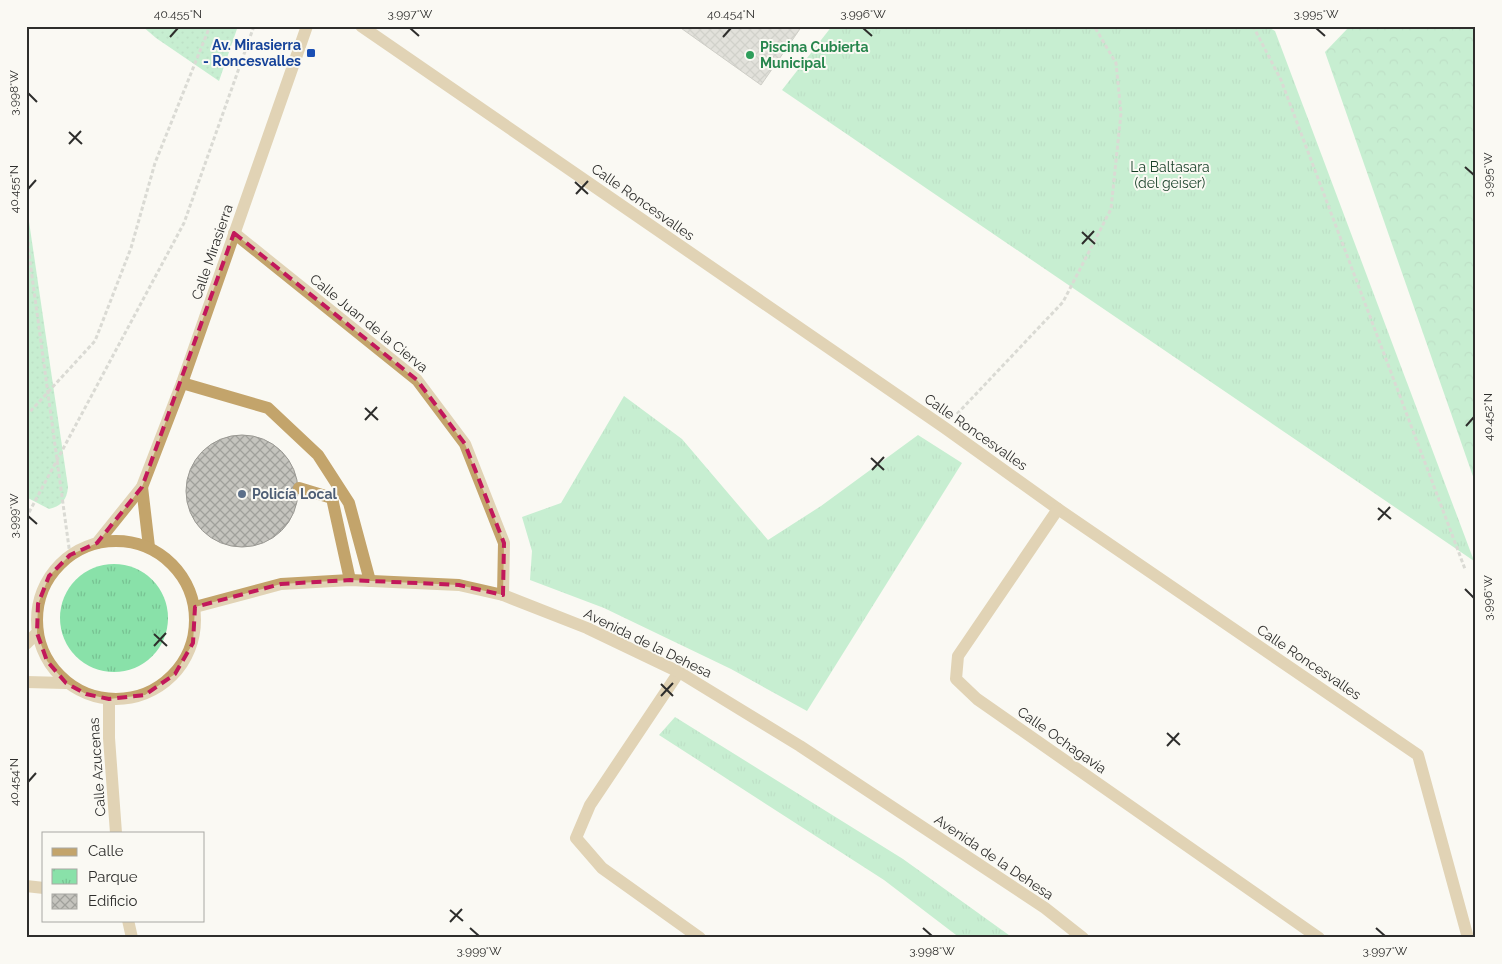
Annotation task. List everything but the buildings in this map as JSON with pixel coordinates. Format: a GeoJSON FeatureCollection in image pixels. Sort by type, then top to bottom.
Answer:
{"type":"FeatureCollection","features":[{"type":"Feature","properties":{"kind":"street","name":"Calle Mirasierra"},"geometry":{"type":"LineString","coordinates":[[97,543],[142,487],[182,383],[307,26]]}},
{"type":"Feature","properties":{"kind":"street","name":"Calle Roncesvalles"},"geometry":{"type":"LineString","coordinates":[[361,26],[945,428],[1058,509],[1418,755],[1468,938]]}},
{"type":"Feature","properties":{"kind":"street","name":"Calle Juan de la Cierva"},"geometry":{"type":"LineString","coordinates":[[234,233],[418,380],[465,444],[504,544],[503,595]]}},
{"type":"Feature","properties":{"kind":"street"},"geometry":{"type":"LineString","coordinates":[[182,383],[268,408],[318,455],[349,503],[370,581]]}},
{"type":"Feature","properties":{"kind":"street","name":"Calle Mirasierra"},"geometry":{"type":"LineString","coordinates":[[142,487],[149,547]]}},
{"type":"Feature","properties":{"kind":"street"},"geometry":{"type":"LineString","coordinates":[[299,488],[332,498],[350,580]]}},
{"type":"Feature","properties":{"kind":"street","name":"Calle Ochagavia"},"geometry":{"type":"LineString","coordinates":[[1058,509],[958,656],[956,680],[977,699],[1319,938]]}},
{"type":"Feature","properties":{"kind":"street"},"geometry":{"type":"LineString","coordinates":[[123,540],[149,547],[170,562],[186,582],[195,606],[192,643],[174,674],[145,695],[108,700],[86,694],[66,683],[47,661],[37,633],[38,604],[49,576],[70,555],[97,543],[123,540]]}},
{"type":"Feature","properties":{"kind":"street","name":"Avenida de la Dehesa"},"geometry":{"type":"LineString","coordinates":[[195,606],[281,584],[350,580],[459,585],[503,595],[587,628],[679,672],[800,746],[1045,908],[1083,938]]}},
{"type":"Feature","properties":{"kind":"street"},"geometry":{"type":"LineString","coordinates":[[26,644],[37,633]]}},
{"type":"Feature","properties":{"kind":"street"},"geometry":{"type":"LineString","coordinates":[[679,672],[590,805],[576,838],[602,868],[700,938]]}},
{"type":"Feature","properties":{"kind":"street"},"geometry":{"type":"LineString","coordinates":[[26,682],[66,683]]}},
{"type":"Feature","properties":{"kind":"street","name":"Calle Azucenas"},"geometry":{"type":"LineString","coordinates":[[108,700],[116,832]]}},
{"type":"Feature","properties":{"kind":"street"},"geometry":{"type":"LineString","coordinates":[[26,886],[42,888]]}},
{"type":"Feature","properties":{"kind":"street"},"geometry":{"type":"LineString","coordinates":[[128,922],[132,938]]}},
{"type":"Feature","properties":{"kind":"path"},"geometry":{"type":"LineString","coordinates":[[26,416],[95,341],[131,248],[155,163],[210,26]]}},
{"type":"Feature","properties":{"kind":"path"},"geometry":{"type":"LineString","coordinates":[[26,518],[184,223],[254,26]]}},
{"type":"Feature","properties":{"kind":"path"},"geometry":{"type":"LineString","coordinates":[[945,428],[1063,302],[1111,208],[1121,113],[1116,64],[1094,26]]}},
{"type":"Feature","properties":{"kind":"path"},"geometry":{"type":"LineString","coordinates":[[1253,26],[1281,80],[1465,569]]}},
{"type":"Feature","properties":{"kind":"path"},"geometry":{"type":"LineString","coordinates":[[26,203],[30,254],[70,555]]}},
{"type":"Feature","properties":{"kind":"highlighted area"},"geometry":{"type":"Polygon","coordinates":[[[234,233],[417,380],[465,444],[504,543],[503,595],[459,585],[350,580],[281,584],[195,607],[193,643],[175,674],[145,695],[109,699],[86,694],[66,683],[47,661],[37,633],[38,604],[49,576],[70,555],[97,543],[142,487],[234,233]]]}},
{"type":"Feature","properties":{"kind":"green space"},"geometry":{"type":"Polygon","coordinates":[[[142,26],[238,26],[219,81],[156,38],[142,26]]]}},
{"type":"Feature","properties":{"kind":"green space","name":"La Baltasara (del geiser)"},"geometry":{"type":"Polygon","coordinates":[[[832,26],[1266,26],[1275,31],[1474,561],[782,90],[832,26]]]}},
{"type":"Feature","properties":{"kind":"green space"},"geometry":{"type":"Polygon","coordinates":[[[1350,26],[1476,26],[1476,485],[1325,52],[1350,26]]]}},
{"type":"Feature","properties":{"kind":"green space"},"geometry":{"type":"Polygon","coordinates":[[[26,201],[68,487],[63,502],[49,509],[26,497],[26,201]]]}},
{"type":"Feature","properties":{"kind":"green space"},"geometry":{"type":"Polygon","coordinates":[[[624,396],[682,439],[768,540],[821,506],[918,435],[962,463],[807,711],[731,669],[604,608],[530,580],[532,551],[522,517],[561,503],[624,396]]]}},
{"type":"Feature","properties":{"kind":"green space"},"geometry":{"type":"Polygon","coordinates":[[[114,564],[135,568],[152,580],[164,597],[168,618],[164,639],[152,656],[135,668],[114,672],[93,668],[76,656],[64,639],[60,618],[64,597],[76,580],[93,568],[114,564]]]}},
{"type":"Feature","properties":{"kind":"green space"},"geometry":{"type":"Polygon","coordinates":[[[675,717],[903,859],[1013,938],[960,938],[884,880],[659,735],[675,717]]]}},
{"type":"Feature","properties":{"kind":"place","name":"Av. Mirasierra - Roncesvalles"},"geometry":{"type":"Point","coordinates":[311,53]}},
{"type":"Feature","properties":{"kind":"place","name":"Piscina Cubierta Municipal"},"geometry":{"type":"Point","coordinates":[750,55]}},
{"type":"Feature","properties":{"kind":"place","name":"Policía Local"},"geometry":{"type":"Point","coordinates":[242,494]}}]}
